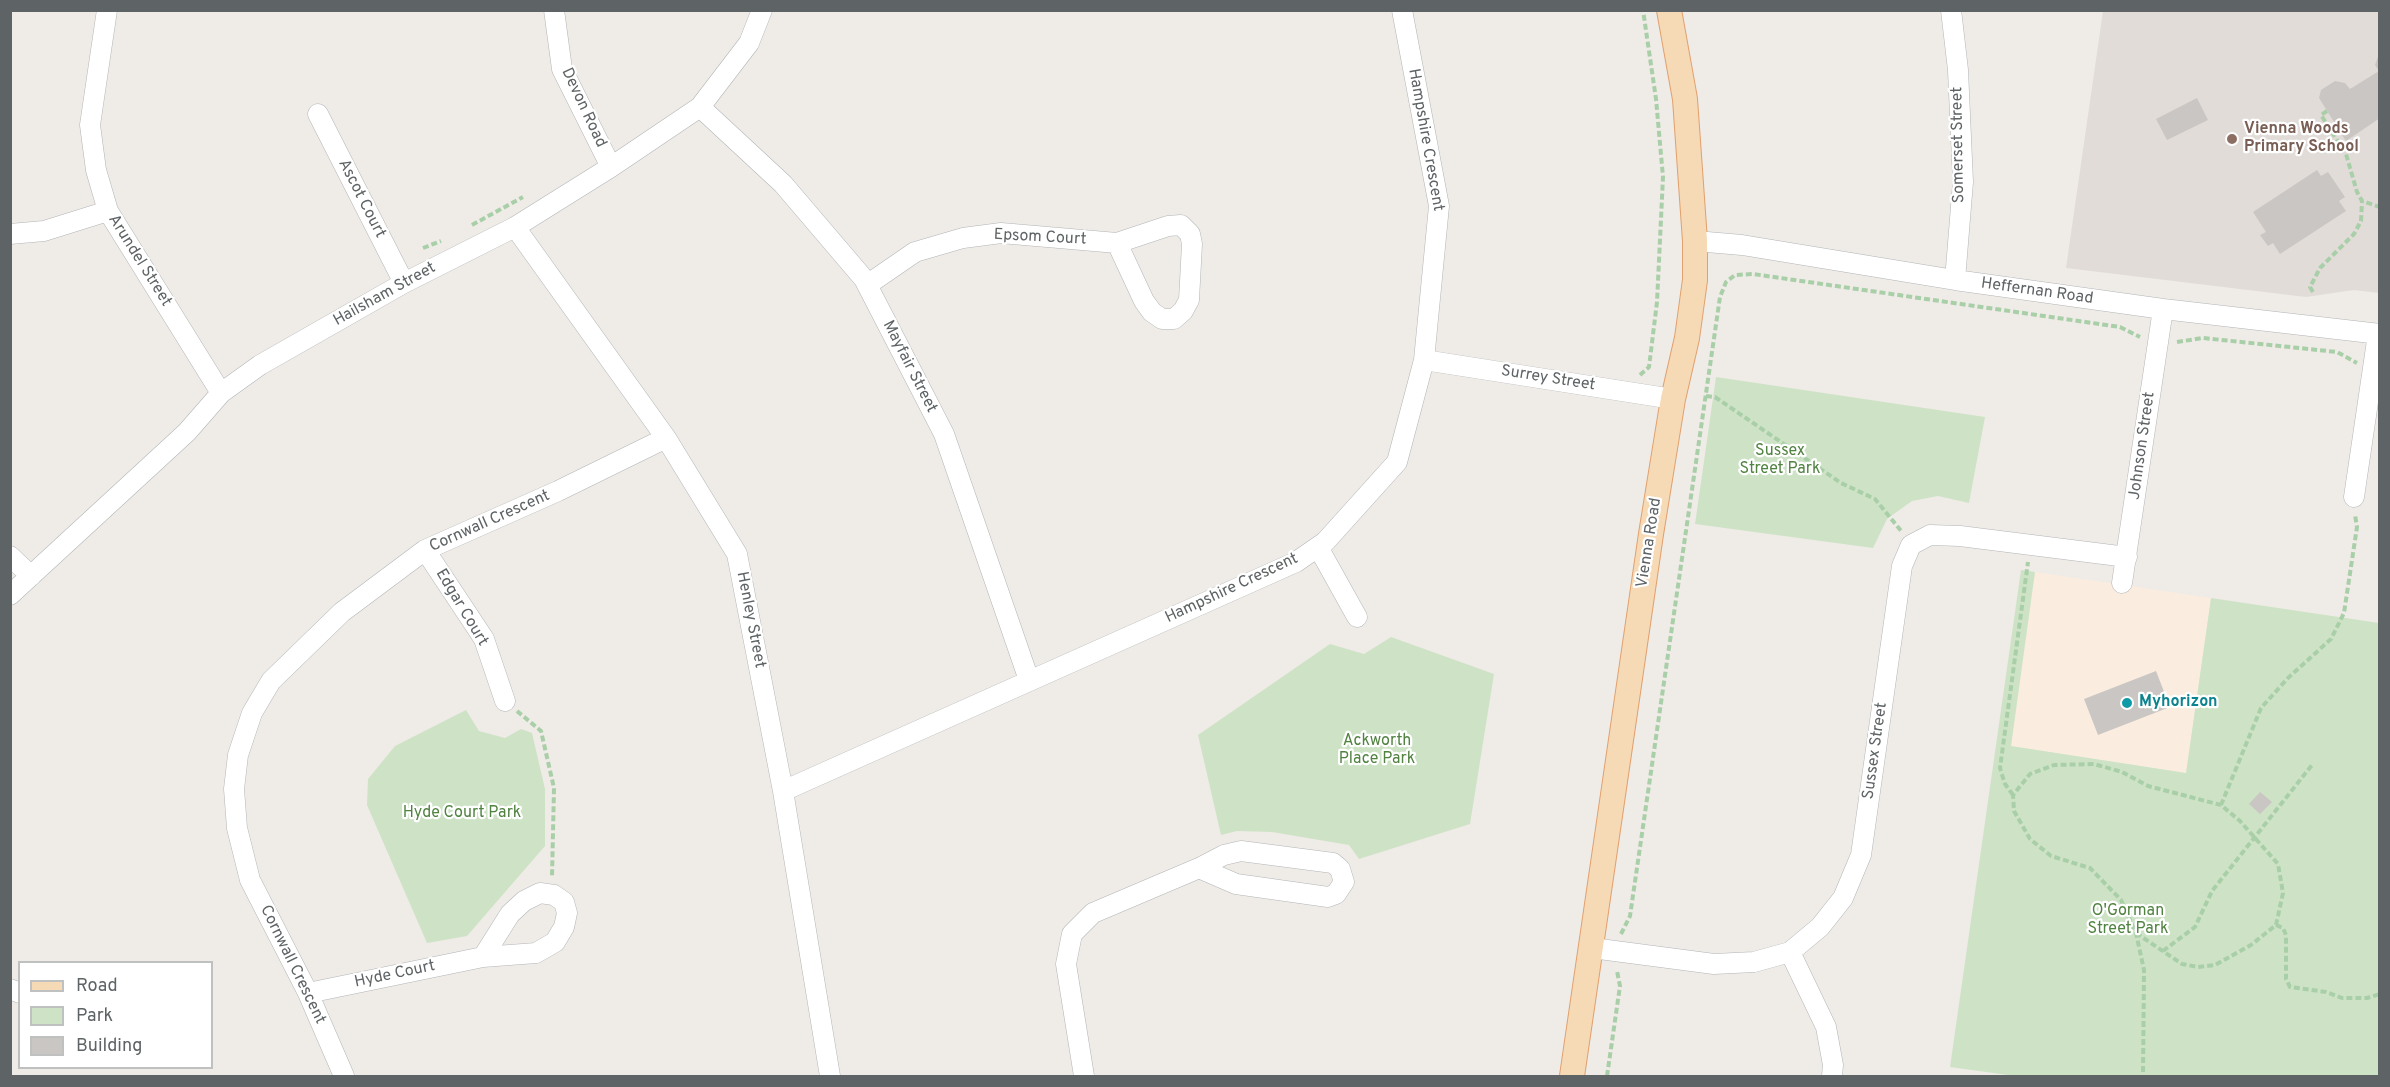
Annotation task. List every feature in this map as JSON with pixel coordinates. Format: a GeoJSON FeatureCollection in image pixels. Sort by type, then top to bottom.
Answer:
{"type":"FeatureCollection","features":[{"type":"Feature","properties":{"kind":"main road","name":"Vienna Road"},"geometry":{"type":"LineString","coordinates":[[1572,1077],[1673,399],[1687,338],[1695,280],[1695,241],[1685,99],[1670,10]]}},
{"type":"Feature","properties":{"kind":"street","name":"Arundel Street"},"geometry":{"type":"LineString","coordinates":[[107,10],[90,125],[96,170],[108,211],[221,393]]}},
{"type":"Feature","properties":{"kind":"street","name":"Devon Road"},"geometry":{"type":"LineString","coordinates":[[554,10],[562,69],[611,167]]}},
{"type":"Feature","properties":{"kind":"street","name":"Hailsham Street"},"geometry":{"type":"LineString","coordinates":[[10,595],[187,432],[221,393],[260,365],[404,283],[515,227],[611,167],[700,107],[749,43],[762,10]]}},
{"type":"Feature","properties":{"kind":"street","name":"Hampshire Crescent"},"geometry":{"type":"LineString","coordinates":[[783,791],[1296,562],[1318,547],[1397,462],[1424,360],[1439,206],[1402,10]]}},
{"type":"Feature","properties":{"kind":"street","name":"Somerset Street"},"geometry":{"type":"LineString","coordinates":[[1951,10],[1958,70],[1963,182],[1955,280]]}},
{"type":"Feature","properties":{"kind":"street","name":"Mayfair Street"},"geometry":{"type":"LineString","coordinates":[[700,107],[783,184],[867,285],[944,434],[1029,680]]}},
{"type":"Feature","properties":{"kind":"street","name":"Ascot Court"},"geometry":{"type":"LineString","coordinates":[[318,114],[404,283]]}},
{"type":"Feature","properties":{"kind":"street"},"geometry":{"type":"LineString","coordinates":[[10,234],[44,231],[108,211]]}},
{"type":"Feature","properties":{"kind":"street","name":"Epsom Court"},"geometry":{"type":"LineString","coordinates":[[867,285],[915,252],[963,238],[1001,233],[1117,243],[1168,226],[1180,225],[1186,229],[1192,244],[1189,300],[1183,311],[1174,319],[1162,319],[1152,312],[1117,243]]}},
{"type":"Feature","properties":{"kind":"street","name":"Henley Street"},"geometry":{"type":"LineString","coordinates":[[515,227],[666,438],[737,554],[783,791],[831,1077]]}},
{"type":"Feature","properties":{"kind":"street","name":"Heffernan Road"},"geometry":{"type":"LineString","coordinates":[[1695,241],[1742,245],[1955,280],[2163,309],[2379,334]]}},
{"type":"Feature","properties":{"kind":"street","name":"Johnson Street"},"geometry":{"type":"LineString","coordinates":[[2122,583],[2163,309]]}},
{"type":"Feature","properties":{"kind":"street"},"geometry":{"type":"LineString","coordinates":[[2354,497],[2379,334]]}},
{"type":"Feature","properties":{"kind":"street","name":"Surrey Street"},"geometry":{"type":"LineString","coordinates":[[1424,360],[1673,399]]}},
{"type":"Feature","properties":{"kind":"street","name":"Cornwall Crescent"},"geometry":{"type":"LineString","coordinates":[[344,1077],[308,993],[250,880],[237,828],[234,789],[238,755],[252,713],[271,681],[342,612],[425,550],[558,491],[666,438]]}},
{"type":"Feature","properties":{"kind":"street"},"geometry":{"type":"LineString","coordinates":[[1911,545],[1930,535],[2030,544],[2127,557]]}},
{"type":"Feature","properties":{"kind":"street","name":"Sussex Street"},"geometry":{"type":"LineString","coordinates":[[1592,948],[1714,964],[1754,962],[1791,952],[1820,927],[1843,898],[1862,855],[1902,566],[1911,545]]}},
{"type":"Feature","properties":{"kind":"street"},"geometry":{"type":"LineString","coordinates":[[1318,547],[1357,617]]}},
{"type":"Feature","properties":{"kind":"street","name":"Edgar Court"},"geometry":{"type":"LineString","coordinates":[[425,550],[484,639],[505,701]]}},
{"type":"Feature","properties":{"kind":"street"},"geometry":{"type":"LineString","coordinates":[[10,556],[30,576]]}},
{"type":"Feature","properties":{"kind":"street"},"geometry":{"type":"LineString","coordinates":[[1084,1077],[1066,964],[1072,934],[1093,913],[1224,855],[1241,851],[1333,863],[1340,869],[1344,882],[1336,894],[1328,897],[1236,884],[1199,868]]}},
{"type":"Feature","properties":{"kind":"street"},"geometry":{"type":"LineString","coordinates":[[483,957],[510,914],[524,901],[540,892],[554,895]]}},
{"type":"Feature","properties":{"kind":"street","name":"Hyde Court"},"geometry":{"type":"LineString","coordinates":[[308,993],[483,957],[536,953],[555,942],[564,927],[567,913],[564,902],[554,895]]}},
{"type":"Feature","properties":{"kind":"street"},"geometry":{"type":"LineString","coordinates":[[1791,952],[1826,1027],[1833,1065],[1832,1077]]}},
{"type":"Feature","properties":{"kind":"path"},"geometry":{"type":"LineString","coordinates":[[1636,376],[1644,373],[1648,367],[1659,281],[1663,177],[1656,99],[1643,10]]}},
{"type":"Feature","properties":{"kind":"path"},"geometry":{"type":"LineString","coordinates":[[2313,292],[2310,287],[2320,268],[2354,234],[2361,220],[2362,201],[2352,183],[2346,154],[2321,115],[2327,111]]}},
{"type":"Feature","properties":{"kind":"path"},"geometry":{"type":"LineString","coordinates":[[465,230],[498,209],[528,195]]}},
{"type":"Feature","properties":{"kind":"path"},"geometry":{"type":"LineString","coordinates":[[2362,201],[2379,207]]}},
{"type":"Feature","properties":{"kind":"path"},"geometry":{"type":"LineString","coordinates":[[423,248],[449,238]]}},
{"type":"Feature","properties":{"kind":"path"},"geometry":{"type":"LineString","coordinates":[[1621,934],[1630,916],[1719,297],[1726,282],[1735,274],[1753,274],[2120,327],[2143,339]]}},
{"type":"Feature","properties":{"kind":"path"},"geometry":{"type":"LineString","coordinates":[[2173,343],[2203,338],[2337,352],[2359,364]]}},
{"type":"Feature","properties":{"kind":"path"},"geometry":{"type":"LineString","coordinates":[[1706,396],[1715,397],[1841,483],[1875,499],[1911,545]]}},
{"type":"Feature","properties":{"kind":"path"},"geometry":{"type":"LineString","coordinates":[[2222,805],[2261,708],[2288,678],[2331,639],[2344,613],[2356,527],[2354,497]]}},
{"type":"Feature","properties":{"kind":"path"},"geometry":{"type":"LineString","coordinates":[[2030,544],[2000,768],[2005,784],[2013,795],[2014,811],[2030,840],[2051,856],[2090,868],[2121,900],[2136,933],[2144,970],[2143,1077]]}},
{"type":"Feature","properties":{"kind":"path"},"geometry":{"type":"LineString","coordinates":[[505,701],[541,731],[554,788],[554,895]]}},
{"type":"Feature","properties":{"kind":"path"},"geometry":{"type":"LineString","coordinates":[[2013,795],[2030,774],[2054,765],[2094,764],[2122,772],[2148,786],[2222,805],[2278,864],[2282,878],[2282,906],[2276,925],[2250,945],[2215,965],[2198,967],[2182,964],[2136,933]]}},
{"type":"Feature","properties":{"kind":"path"},"geometry":{"type":"LineString","coordinates":[[2163,951],[2195,927],[2212,891],[2256,839],[2312,765]]}},
{"type":"Feature","properties":{"kind":"path"},"geometry":{"type":"LineString","coordinates":[[2276,925],[2283,928],[2286,935],[2286,979],[2290,987],[2326,992],[2342,998],[2367,998],[2379,994]]}},
{"type":"Feature","properties":{"kind":"path"},"geometry":{"type":"LineString","coordinates":[[1607,1077],[1620,986],[1616,967]]}},
{"type":"Feature","properties":{"kind":"shaded area","name":"Vienna Woods Primary School"},"geometry":{"type":"Polygon","coordinates":[[[2103,11],[2379,11],[2379,293],[2354,290],[2306,297],[2066,268],[2103,11]]]}},
{"type":"Feature","properties":{"kind":"shaded area"},"geometry":{"type":"Polygon","coordinates":[[[2035,572],[2211,598],[2186,773],[2011,746],[2035,572]]]}},
{"type":"Feature","properties":{"kind":"green space","name":"Sussex Street Park"},"geometry":{"type":"Polygon","coordinates":[[[1716,377],[1985,417],[1969,503],[1938,496],[1912,501],[1887,519],[1873,548],[1695,524],[1716,377]]]}},
{"type":"Feature","properties":{"kind":"green space","name":"O'Gorman Street Park"},"geometry":{"type":"Polygon","coordinates":[[[2021,570],[2035,572],[2011,746],[2186,773],[2211,598],[2379,623],[2379,1075],[2015,1076],[1950,1067],[2021,570]]]}},
{"type":"Feature","properties":{"kind":"green space","name":"Ackworth Place Park"},"geometry":{"type":"Polygon","coordinates":[[[1391,637],[1494,674],[1470,824],[1359,859],[1349,845],[1272,832],[1237,831],[1221,835],[1198,735],[1330,644],[1364,654],[1391,637]]]}},
{"type":"Feature","properties":{"kind":"green space","name":"Hyde Court Park"},"geometry":{"type":"Polygon","coordinates":[[[466,710],[479,731],[505,738],[521,729],[532,733],[545,789],[545,846],[467,936],[427,943],[367,805],[368,779],[395,746],[466,710]]]}},
{"type":"Feature","properties":{"kind":"building"},"geometry":{"type":"Polygon","coordinates":[[[2380,51],[2380,118],[2346,141],[2319,98],[2321,90],[2335,81],[2345,83],[2350,89],[2379,71],[2375,65],[2380,51]]]}},
{"type":"Feature","properties":{"kind":"building"},"geometry":{"type":"Polygon","coordinates":[[[2197,98],[2208,120],[2167,140],[2156,119],[2197,98]]]}},
{"type":"Feature","properties":{"kind":"building"},"geometry":{"type":"Polygon","coordinates":[[[2317,170],[2321,176],[2328,172],[2345,197],[2339,201],[2346,211],[2280,254],[2273,243],[2268,246],[2260,235],[2266,232],[2253,212],[2317,170]]]}},
{"type":"Feature","properties":{"kind":"building","name":"Myhorizon"},"geometry":{"type":"Polygon","coordinates":[[[2156,671],[2170,707],[2098,735],[2084,699],[2156,671]]]}},
{"type":"Feature","properties":{"kind":"building"},"geometry":{"type":"Polygon","coordinates":[[[2260,792],[2272,802],[2260,814],[2249,804],[2260,792]]]}},
{"type":"Feature","properties":{"kind":"place","name":"Vienna Woods Primary School"},"geometry":{"type":"Point","coordinates":[2232,139]}},
{"type":"Feature","properties":{"kind":"place","name":"Myhorizon"},"geometry":{"type":"Point","coordinates":[2127,703]}}]}
